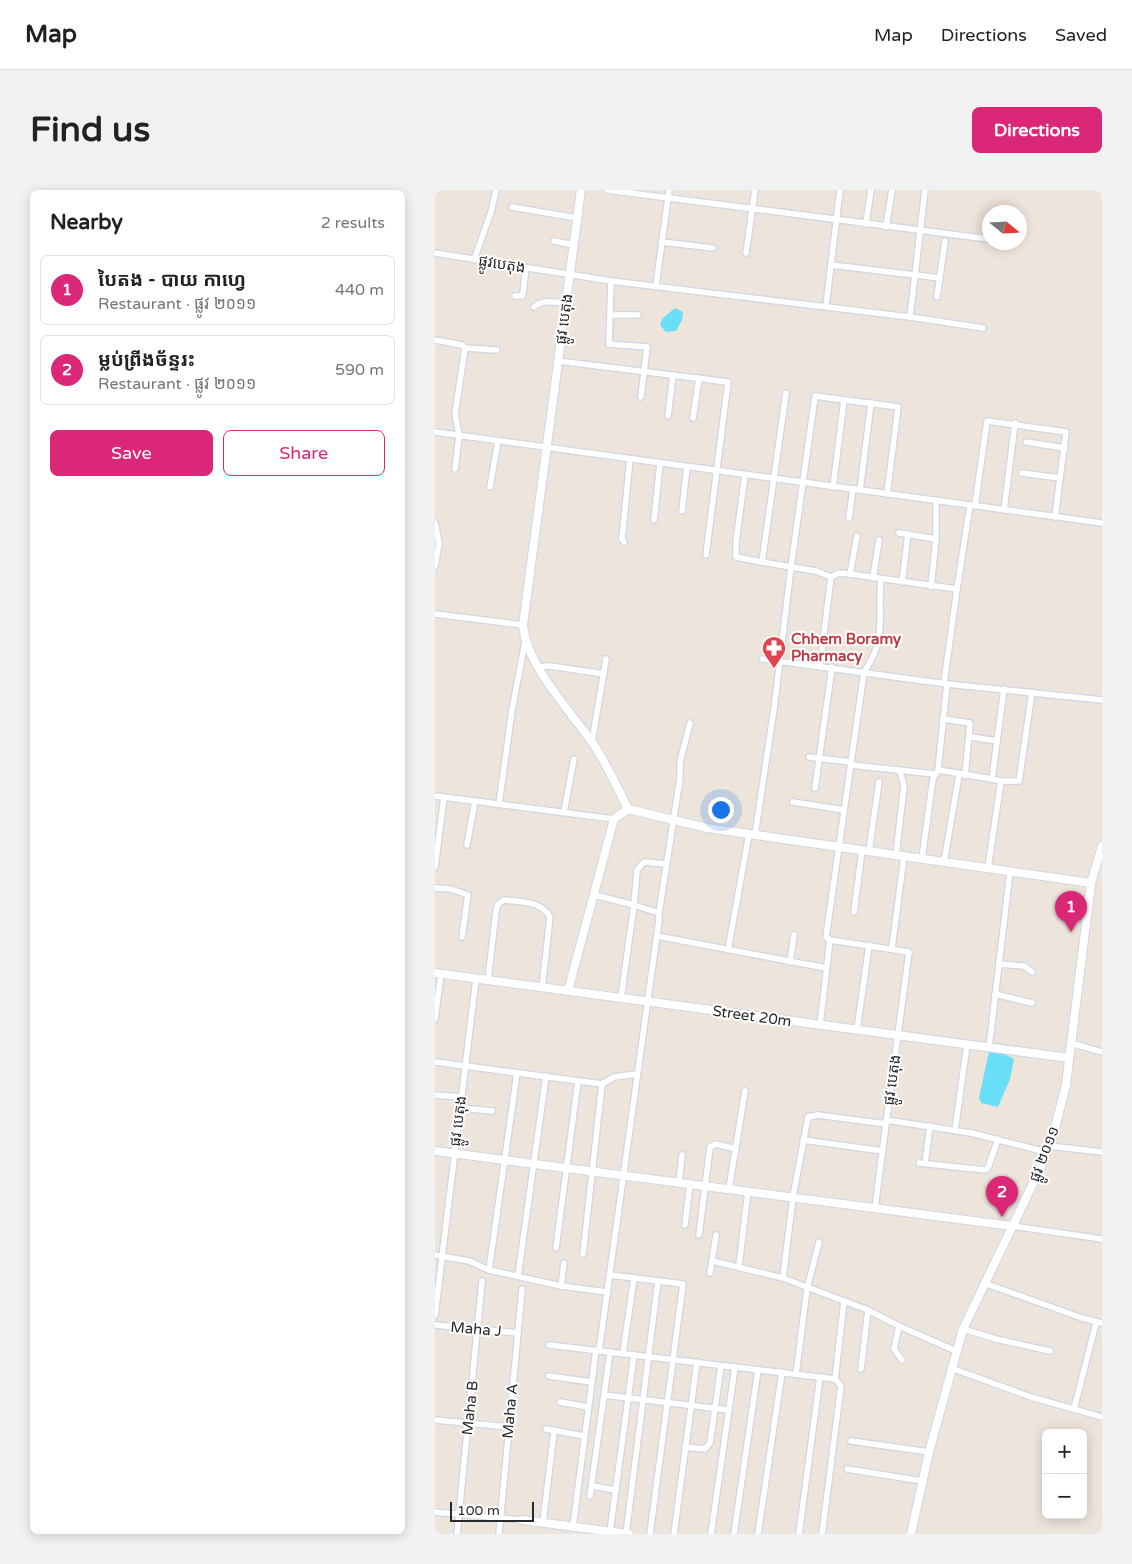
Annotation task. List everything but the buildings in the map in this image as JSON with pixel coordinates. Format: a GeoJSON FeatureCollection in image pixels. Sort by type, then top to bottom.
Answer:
{"type":"FeatureCollection","features":[{"type":"Feature","properties":{"kind":"street"},"geometry":{"type":"LineString","coordinates":[[474,260],[491,212],[496,190]]}},
{"type":"Feature","properties":{"kind":"street","name":"ផ្លូវ បេតុង"},"geometry":{"type":"LineString","coordinates":[[525,642],[523,625],[581,190]]}},
{"type":"Feature","properties":{"kind":"street"},"geometry":{"type":"LineString","coordinates":[[607,190],[982,239]]}},
{"type":"Feature","properties":{"kind":"street"},"geometry":{"type":"LineString","coordinates":[[656,286],[669,190]]}},
{"type":"Feature","properties":{"kind":"street"},"geometry":{"type":"LineString","coordinates":[[746,253],[755,190]]}},
{"type":"Feature","properties":{"kind":"street"},"geometry":{"type":"LineString","coordinates":[[826,306],[840,190]]}},
{"type":"Feature","properties":{"kind":"street"},"geometry":{"type":"LineString","coordinates":[[866,224],[871,190]]}},
{"type":"Feature","properties":{"kind":"street"},"geometry":{"type":"LineString","coordinates":[[886,227],[892,190]]}},
{"type":"Feature","properties":{"kind":"street"},"geometry":{"type":"LineString","coordinates":[[910,317],[925,190]]}},
{"type":"Feature","properties":{"kind":"street"},"geometry":{"type":"LineString","coordinates":[[512,207],[577,218]]}},
{"type":"Feature","properties":{"kind":"street"},"geometry":{"type":"LineString","coordinates":[[554,241],[574,245]]}},
{"type":"Feature","properties":{"kind":"street"},"geometry":{"type":"LineString","coordinates":[[937,297],[945,241]]}},
{"type":"Feature","properties":{"kind":"street"},"geometry":{"type":"LineString","coordinates":[[662,242],[713,248]]}},
{"type":"Feature","properties":{"kind":"street","name":"ផ្លូវបេតុង"},"geometry":{"type":"LineString","coordinates":[[435,253],[611,281],[826,306],[983,328]]}},
{"type":"Feature","properties":{"kind":"street"},"geometry":{"type":"LineString","coordinates":[[831,265],[940,278]]}},
{"type":"Feature","properties":{"kind":"street"},"geometry":{"type":"LineString","coordinates":[[515,296],[522,296],[526,268]]}},
{"type":"Feature","properties":{"kind":"street"},"geometry":{"type":"LineString","coordinates":[[611,281],[609,344],[647,347],[641,397]]}},
{"type":"Feature","properties":{"kind":"street"},"geometry":{"type":"LineString","coordinates":[[534,307],[538,303],[550,301],[566,303]]}},
{"type":"Feature","properties":{"kind":"street"},"geometry":{"type":"LineString","coordinates":[[611,315],[638,315]]}},
{"type":"Feature","properties":{"kind":"street"},"geometry":{"type":"LineString","coordinates":[[435,340],[462,344],[465,348],[497,350]]}},
{"type":"Feature","properties":{"kind":"street"},"geometry":{"type":"LineString","coordinates":[[455,469],[459,435],[455,414],[465,348]]}},
{"type":"Feature","properties":{"kind":"street"},"geometry":{"type":"LineString","coordinates":[[558,361],[728,382],[706,555]]}},
{"type":"Feature","properties":{"kind":"street"},"geometry":{"type":"LineString","coordinates":[[668,416],[673,375]]}},
{"type":"Feature","properties":{"kind":"street"},"geometry":{"type":"LineString","coordinates":[[693,418],[699,378]]}},
{"type":"Feature","properties":{"kind":"street"},"geometry":{"type":"LineString","coordinates":[[762,562],[786,393]]}},
{"type":"Feature","properties":{"kind":"street"},"geometry":{"type":"LineString","coordinates":[[727,950],[752,835],[779,661],[801,482],[815,396],[898,407],[887,494]]}},
{"type":"Feature","properties":{"kind":"street"},"geometry":{"type":"LineString","coordinates":[[833,486],[844,400]]}},
{"type":"Feature","properties":{"kind":"street"},"geometry":{"type":"LineString","coordinates":[[849,518],[856,490],[871,403]]}},
{"type":"Feature","properties":{"kind":"street"},"geometry":{"type":"LineString","coordinates":[[922,858],[943,719],[957,589],[987,421],[1064,430],[1067,434],[1055,517]]}},
{"type":"Feature","properties":{"kind":"street"},"geometry":{"type":"LineString","coordinates":[[1004,510],[1015,423]]}},
{"type":"Feature","properties":{"kind":"street"},"geometry":{"type":"LineString","coordinates":[[435,432],[1102,523]]}},
{"type":"Feature","properties":{"kind":"street"},"geometry":{"type":"LineString","coordinates":[[490,487],[498,441]]}},
{"type":"Feature","properties":{"kind":"street"},"geometry":{"type":"LineString","coordinates":[[1026,442],[1065,448]]}},
{"type":"Feature","properties":{"kind":"street"},"geometry":{"type":"LineString","coordinates":[[624,542],[622,539],[630,459]]}},
{"type":"Feature","properties":{"kind":"street"},"geometry":{"type":"LineString","coordinates":[[654,520],[660,464]]}},
{"type":"Feature","properties":{"kind":"street"},"geometry":{"type":"LineString","coordinates":[[681,511],[687,467]]}},
{"type":"Feature","properties":{"kind":"street"},"geometry":{"type":"LineString","coordinates":[[1022,472],[1060,478]]}},
{"type":"Feature","properties":{"kind":"street"},"geometry":{"type":"LineString","coordinates":[[745,474],[735,542],[736,557],[816,571],[831,577],[839,573],[850,574],[957,589]]}},
{"type":"Feature","properties":{"kind":"street"},"geometry":{"type":"LineString","coordinates":[[931,586],[936,539],[936,501]]}},
{"type":"Feature","properties":{"kind":"street"},"geometry":{"type":"LineString","coordinates":[[435,523],[439,543],[435,566]]}},
{"type":"Feature","properties":{"kind":"street"},"geometry":{"type":"LineString","coordinates":[[899,533],[936,539]]}},
{"type":"Feature","properties":{"kind":"street"},"geometry":{"type":"LineString","coordinates":[[902,582],[908,534]]}},
{"type":"Feature","properties":{"kind":"street"},"geometry":{"type":"LineString","coordinates":[[850,574],[857,536]]}},
{"type":"Feature","properties":{"kind":"street"},"geometry":{"type":"LineString","coordinates":[[873,578],[879,540]]}},
{"type":"Feature","properties":{"kind":"street"},"geometry":{"type":"LineString","coordinates":[[820,666],[831,577]]}},
{"type":"Feature","properties":{"kind":"street"},"geometry":{"type":"LineString","coordinates":[[881,579],[879,611],[882,630],[875,656],[864,672],[826,937],[830,940],[892,948],[904,786],[900,771]]}},
{"type":"Feature","properties":{"kind":"street"},"geometry":{"type":"LineString","coordinates":[[435,614],[523,625]]}},
{"type":"Feature","properties":{"kind":"street"},"geometry":{"type":"LineString","coordinates":[[525,642],[531,655],[611,772],[628,809]]}},
{"type":"Feature","properties":{"kind":"street"},"geometry":{"type":"LineString","coordinates":[[499,804],[525,642]]}},
{"type":"Feature","properties":{"kind":"street"},"geometry":{"type":"LineString","coordinates":[[592,742],[606,659]]}},
{"type":"Feature","properties":{"kind":"street"},"geometry":{"type":"LineString","coordinates":[[762,659],[946,683],[1102,700]]}},
{"type":"Feature","properties":{"kind":"street"},"geometry":{"type":"LineString","coordinates":[[539,667],[550,666],[604,674]]}},
{"type":"Feature","properties":{"kind":"street"},"geometry":{"type":"LineString","coordinates":[[815,788],[821,758],[832,667]]}},
{"type":"Feature","properties":{"kind":"street"},"geometry":{"type":"LineString","coordinates":[[992,779],[1004,689]]}},
{"type":"Feature","properties":{"kind":"street"},"geometry":{"type":"LineString","coordinates":[[809,757],[900,771],[936,772],[1001,781],[1019,781],[1032,692]]}},
{"type":"Feature","properties":{"kind":"street"},"geometry":{"type":"LineString","coordinates":[[943,719],[971,723],[971,737],[944,862]]}},
{"type":"Feature","properties":{"kind":"street"},"geometry":{"type":"LineString","coordinates":[[573,1527],[591,1382],[610,1275],[657,936],[665,864],[680,762],[690,723]]}},
{"type":"Feature","properties":{"kind":"street"},"geometry":{"type":"LineString","coordinates":[[971,737],[997,741]]}},
{"type":"Feature","properties":{"kind":"street"},"geometry":{"type":"LineString","coordinates":[[564,812],[574,759]]}},
{"type":"Feature","properties":{"kind":"street"},"geometry":{"type":"LineString","coordinates":[[988,868],[1001,781]]}},
{"type":"Feature","properties":{"kind":"street"},"geometry":{"type":"LineString","coordinates":[[854,912],[879,782]]}},
{"type":"Feature","properties":{"kind":"street"},"geometry":{"type":"LineString","coordinates":[[435,796],[615,819]]}},
{"type":"Feature","properties":{"kind":"street"},"geometry":{"type":"LineString","coordinates":[[435,867],[444,797]]}},
{"type":"Feature","properties":{"kind":"street"},"geometry":{"type":"LineString","coordinates":[[467,845],[475,801]]}},
{"type":"Feature","properties":{"kind":"street"},"geometry":{"type":"LineString","coordinates":[[793,802],[844,810]]}},
{"type":"Feature","properties":{"kind":"street"},"geometry":{"type":"LineString","coordinates":[[628,809],[672,821],[752,835],[1091,883]]}},
{"type":"Feature","properties":{"kind":"street"},"geometry":{"type":"LineString","coordinates":[[568,991],[615,819],[628,809]]}},
{"type":"Feature","properties":{"kind":"street","name":"ផ្លូវ ២០១១"},"geometry":{"type":"LineString","coordinates":[[911,1534],[929,1452],[963,1329],[1048,1149],[1063,1094],[1091,883],[1102,846]]}},
{"type":"Feature","properties":{"kind":"street"},"geometry":{"type":"LineString","coordinates":[[621,998],[639,865],[644,862],[665,864]]}},
{"type":"Feature","properties":{"kind":"street"},"geometry":{"type":"LineString","coordinates":[[989,1048],[1010,872]]}},
{"type":"Feature","properties":{"kind":"street"},"geometry":{"type":"LineString","coordinates":[[435,888],[468,895],[462,937]]}},
{"type":"Feature","properties":{"kind":"street"},"geometry":{"type":"LineString","coordinates":[[594,895],[659,913]]}},
{"type":"Feature","properties":{"kind":"street"},"geometry":{"type":"LineString","coordinates":[[488,980],[496,911],[499,904],[504,900],[538,905],[546,908],[551,917],[542,988]]}},
{"type":"Feature","properties":{"kind":"street"},"geometry":{"type":"LineString","coordinates":[[789,962],[794,935]]}},
{"type":"Feature","properties":{"kind":"street"},"geometry":{"type":"LineString","coordinates":[[657,936],[826,968]]}},
{"type":"Feature","properties":{"kind":"street"},"geometry":{"type":"LineString","coordinates":[[820,1025],[830,940]]}},
{"type":"Feature","properties":{"kind":"street"},"geometry":{"type":"LineString","coordinates":[[857,1030],[869,945]]}},
{"type":"Feature","properties":{"kind":"street","name":"ផ្លូវ បេតុង"},"geometry":{"type":"LineString","coordinates":[[875,1208],[909,955],[907,950],[892,948]]}},
{"type":"Feature","properties":{"kind":"street"},"geometry":{"type":"LineString","coordinates":[[999,964],[1025,966],[1032,972]]}},
{"type":"Feature","properties":{"kind":"street"},"geometry":{"type":"LineString","coordinates":[[435,1019],[438,974]]}},
{"type":"Feature","properties":{"kind":"street","name":"Street 20m"},"geometry":{"type":"LineString","coordinates":[[438,974],[1069,1058]]}},
{"type":"Feature","properties":{"kind":"street","name":"ផ្លូវ បេតុង"},"geometry":{"type":"LineString","coordinates":[[435,1315],[440,1263],[438,1256],[454,1153],[476,979]]}},
{"type":"Feature","properties":{"kind":"street"},"geometry":{"type":"LineString","coordinates":[[995,994],[1032,1002]]}},
{"type":"Feature","properties":{"kind":"street"},"geometry":{"type":"LineString","coordinates":[[1071,1043],[1102,1052]]}},
{"type":"Feature","properties":{"kind":"street"},"geometry":{"type":"LineString","coordinates":[[955,1130],[967,1045]]}},
{"type":"Feature","properties":{"kind":"street"},"geometry":{"type":"LineString","coordinates":[[435,1062],[602,1084],[613,1077],[637,1074]]}},
{"type":"Feature","properties":{"kind":"street"},"geometry":{"type":"LineString","coordinates":[[489,1270],[517,1073]]}},
{"type":"Feature","properties":{"kind":"street"},"geometry":{"type":"LineString","coordinates":[[518,1276],[546,1076]]}},
{"type":"Feature","properties":{"kind":"street"},"geometry":{"type":"LineString","coordinates":[[557,1248],[578,1081]]}},
{"type":"Feature","properties":{"kind":"street"},"geometry":{"type":"LineString","coordinates":[[583,1254],[602,1084]]}},
{"type":"Feature","properties":{"kind":"street"},"geometry":{"type":"LineString","coordinates":[[729,1189],[745,1091]]}},
{"type":"Feature","properties":{"kind":"street"},"geometry":{"type":"LineString","coordinates":[[435,1095],[461,1097]]}},
{"type":"Feature","properties":{"kind":"street"},"geometry":{"type":"LineString","coordinates":[[459,1108],[492,1111]]}},
{"type":"Feature","properties":{"kind":"street"},"geometry":{"type":"LineString","coordinates":[[783,1278],[793,1197],[808,1117],[818,1115],[930,1126],[1048,1149],[1102,1152]]}},
{"type":"Feature","properties":{"kind":"street"},"geometry":{"type":"LineString","coordinates":[[930,1126],[922,1163],[985,1170],[988,1168],[998,1139]]}},
{"type":"Feature","properties":{"kind":"street"},"geometry":{"type":"LineString","coordinates":[[803,1140],[883,1151]]}},
{"type":"Feature","properties":{"kind":"street"},"geometry":{"type":"LineString","coordinates":[[699,1235],[709,1150],[712,1144],[736,1149]]}},
{"type":"Feature","properties":{"kind":"street"},"geometry":{"type":"LineString","coordinates":[[435,1151],[1102,1239]]}},
{"type":"Feature","properties":{"kind":"street"},"geometry":{"type":"LineString","coordinates":[[679,1182],[682,1155]]}},
{"type":"Feature","properties":{"kind":"street"},"geometry":{"type":"LineString","coordinates":[[685,1225],[690,1184]]}},
{"type":"Feature","properties":{"kind":"street"},"geometry":{"type":"LineString","coordinates":[[739,1266],[748,1191]]}},
{"type":"Feature","properties":{"kind":"street"},"geometry":{"type":"LineString","coordinates":[[710,1273],[716,1235]]}},
{"type":"Feature","properties":{"kind":"street"},"geometry":{"type":"LineString","coordinates":[[796,1374],[807,1288],[819,1242]]}},
{"type":"Feature","properties":{"kind":"street"},"geometry":{"type":"LineString","coordinates":[[438,1256],[469,1261],[489,1270],[561,1286],[607,1292]]}},
{"type":"Feature","properties":{"kind":"street"},"geometry":{"type":"LineString","coordinates":[[712,1261],[783,1278],[868,1310],[956,1351]]}},
{"type":"Feature","properties":{"kind":"street"},"geometry":{"type":"LineString","coordinates":[[561,1286],[564,1263]]}},
{"type":"Feature","properties":{"kind":"street"},"geometry":{"type":"LineString","coordinates":[[610,1275],[683,1284],[650,1534]]}},
{"type":"Feature","properties":{"kind":"street"},"geometry":{"type":"LineString","coordinates":[[623,1353],[634,1278]]}},
{"type":"Feature","properties":{"kind":"street","name":"Maha B"},"geometry":{"type":"LineString","coordinates":[[457,1534],[482,1281]]}},
{"type":"Feature","properties":{"kind":"street"},"geometry":{"type":"LineString","coordinates":[[621,1533],[643,1401],[658,1281]]}},
{"type":"Feature","properties":{"kind":"street"},"geometry":{"type":"LineString","coordinates":[[984,1283],[1099,1323],[1074,1409]]}},
{"type":"Feature","properties":{"kind":"street","name":"Maha A"},"geometry":{"type":"LineString","coordinates":[[499,1534],[522,1288]]}},
{"type":"Feature","properties":{"kind":"street"},"geometry":{"type":"LineString","coordinates":[[835,1379],[844,1302]]}},
{"type":"Feature","properties":{"kind":"street"},"geometry":{"type":"LineString","coordinates":[[861,1368],[868,1310]]}},
{"type":"Feature","properties":{"kind":"street","name":"Maha J"},"geometry":{"type":"LineString","coordinates":[[435,1325],[518,1333]]}},
{"type":"Feature","properties":{"kind":"street"},"geometry":{"type":"LineString","coordinates":[[899,1326],[894,1349],[902,1360]]}},
{"type":"Feature","properties":{"kind":"street"},"geometry":{"type":"LineString","coordinates":[[963,1329],[996,1339],[1050,1351]]}},
{"type":"Feature","properties":{"kind":"street"},"geometry":{"type":"LineString","coordinates":[[549,1345],[835,1379],[841,1386],[822,1534]]}},
{"type":"Feature","properties":{"kind":"street"},"geometry":{"type":"LineString","coordinates":[[590,1496],[610,1352]]}},
{"type":"Feature","properties":{"kind":"street"},"geometry":{"type":"LineString","coordinates":[[621,1533],[616,1490],[634,1355]]}},
{"type":"Feature","properties":{"kind":"street"},"geometry":{"type":"LineString","coordinates":[[674,1534],[697,1362]]}},
{"type":"Feature","properties":{"kind":"street"},"geometry":{"type":"LineString","coordinates":[[685,1447],[707,1448],[711,1438],[716,1409],[721,1366]]}},
{"type":"Feature","properties":{"kind":"street"},"geometry":{"type":"LineString","coordinates":[[711,1534],[735,1367]]}},
{"type":"Feature","properties":{"kind":"street"},"geometry":{"type":"LineString","coordinates":[[951,1368],[1031,1397],[1102,1417]]}},
{"type":"Feature","properties":{"kind":"street"},"geometry":{"type":"LineString","coordinates":[[735,1534],[757,1370]]}},
{"type":"Feature","properties":{"kind":"street"},"geometry":{"type":"LineString","coordinates":[[758,1534],[782,1372]]}},
{"type":"Feature","properties":{"kind":"street"},"geometry":{"type":"LineString","coordinates":[[549,1376],[591,1382]]}},
{"type":"Feature","properties":{"kind":"street"},"geometry":{"type":"LineString","coordinates":[[799,1534],[820,1376]]}},
{"type":"Feature","properties":{"kind":"street"},"geometry":{"type":"LineString","coordinates":[[604,1395],[729,1410]]}},
{"type":"Feature","properties":{"kind":"street"},"geometry":{"type":"LineString","coordinates":[[560,1402],[588,1407]]}},
{"type":"Feature","properties":{"kind":"street"},"geometry":{"type":"LineString","coordinates":[[435,1420],[509,1427]]}},
{"type":"Feature","properties":{"kind":"street"},"geometry":{"type":"LineString","coordinates":[[546,1430],[585,1436]]}},
{"type":"Feature","properties":{"kind":"street"},"geometry":{"type":"LineString","coordinates":[[543,1523],[554,1431]]}},
{"type":"Feature","properties":{"kind":"street"},"geometry":{"type":"LineString","coordinates":[[851,1441],[929,1452]]}},
{"type":"Feature","properties":{"kind":"street"},"geometry":{"type":"LineString","coordinates":[[847,1469],[922,1481]]}},
{"type":"Feature","properties":{"kind":"street"},"geometry":{"type":"LineString","coordinates":[[592,1486],[616,1490]]}},
{"type":"Feature","properties":{"kind":"street"},"geometry":{"type":"LineString","coordinates":[[435,1512],[501,1517],[621,1533]]}},
{"type":"Feature","properties":{"kind":"water"},"geometry":{"type":"Polygon","coordinates":[[[675,308],[683,312],[682,320],[676,331],[666,332],[660,325],[662,319],[675,308]]]}},
{"type":"Feature","properties":{"kind":"water"},"geometry":{"type":"Polygon","coordinates":[[[998,1051],[1014,1059],[1010,1079],[998,1107],[981,1103],[979,1098],[989,1052],[998,1051]]]}},
{"type":"Feature","properties":{"kind":"place","name":"Chhem Boramy Pharmacy"},"geometry":{"type":"Point","coordinates":[774,669]}},
{"type":"Feature","properties":{"kind":"place","name":"បៃតង - បាយ កាហ្វេ"},"geometry":{"type":"Point","coordinates":[1071,932]}},
{"type":"Feature","properties":{"kind":"place","name":"ម្លប់ព្រីងច័ន្ទរះ"},"geometry":{"type":"Point","coordinates":[1002,1217]}}]}
